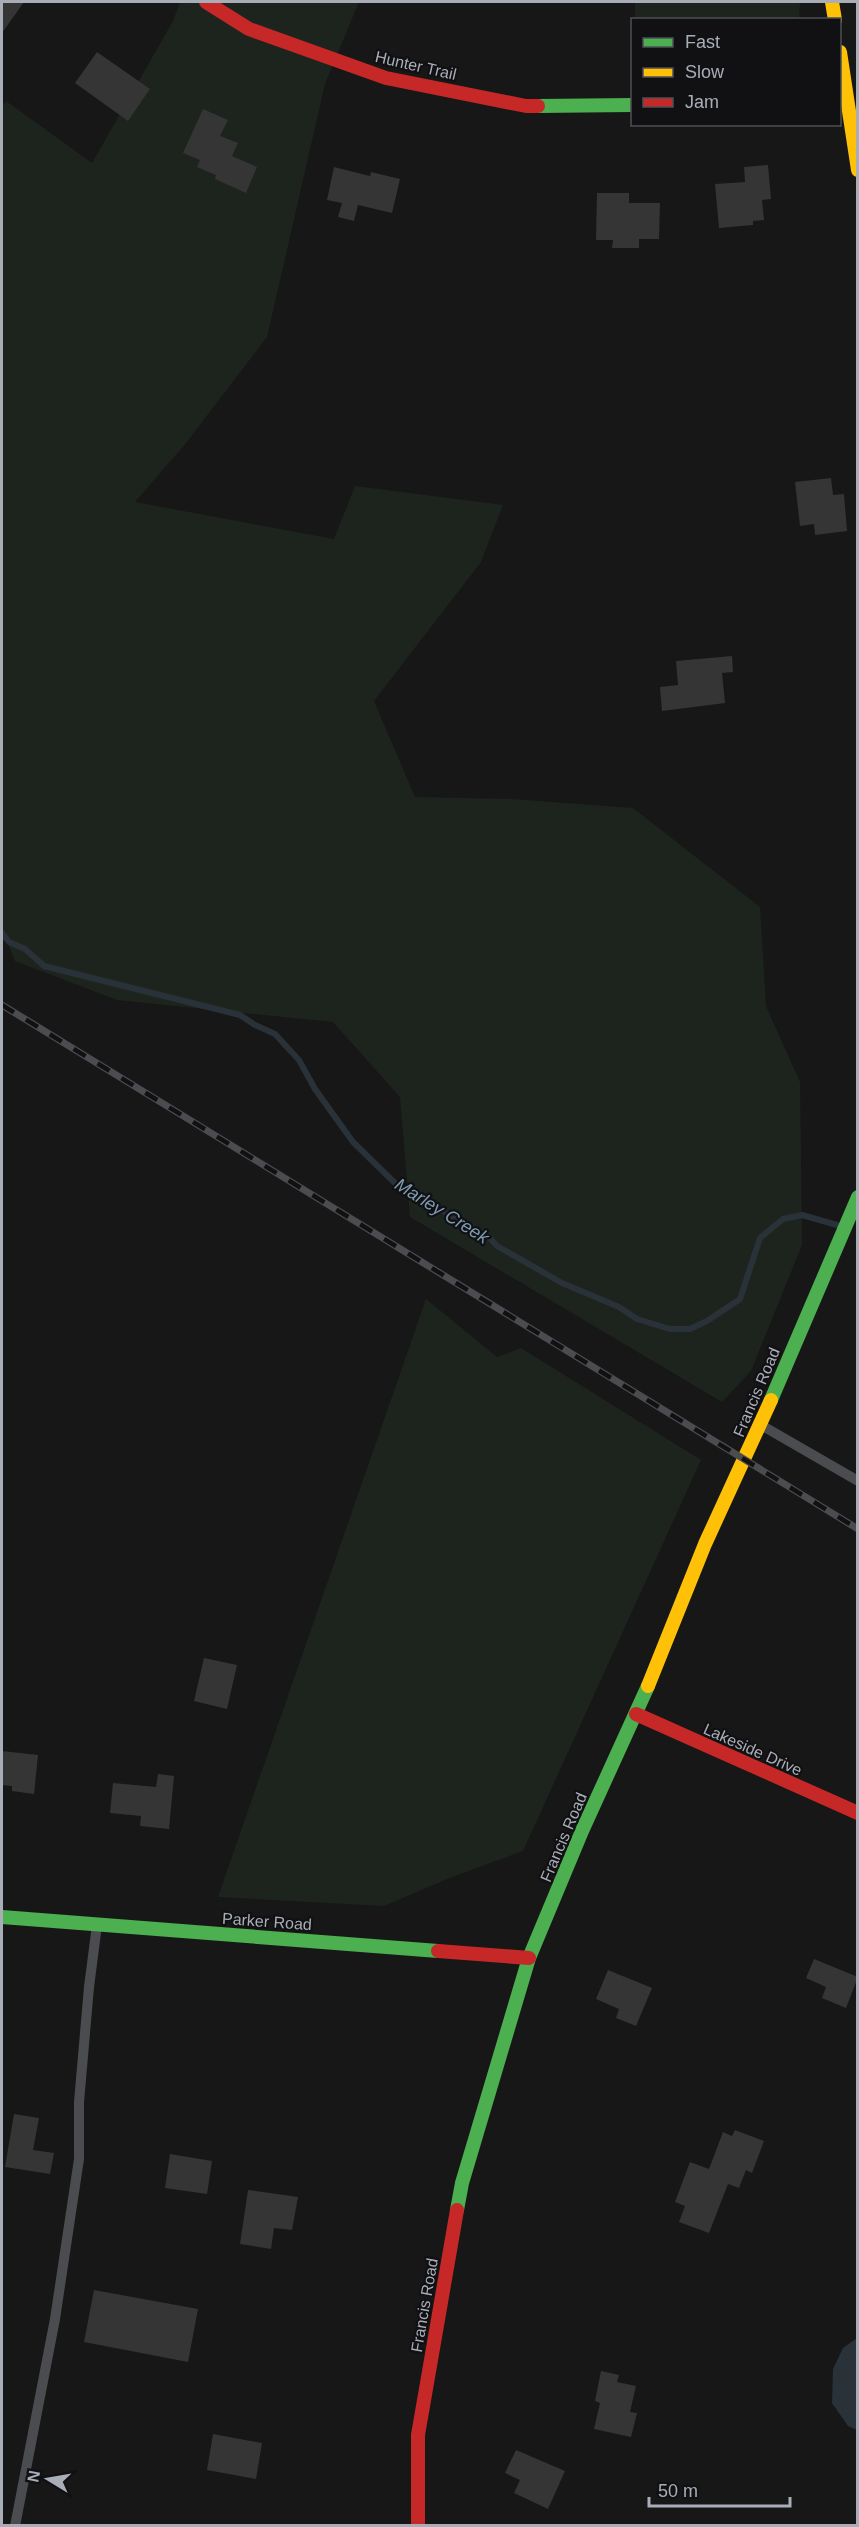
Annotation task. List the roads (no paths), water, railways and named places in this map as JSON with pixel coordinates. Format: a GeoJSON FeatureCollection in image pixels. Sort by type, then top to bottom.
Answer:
{"type":"FeatureCollection","features":[{"type":"Feature","properties":{"kind":"street","name":"Hunter Trail"},"geometry":{"type":"LineString","coordinates":[[206,2],[249,29],[386,78],[526,106],[631,105]]}},
{"type":"Feature","properties":{"kind":"street"},"geometry":{"type":"LineString","coordinates":[[832,2],[835,18]]}},
{"type":"Feature","properties":{"kind":"street"},"geometry":{"type":"LineString","coordinates":[[841,59],[858,170]]}},
{"type":"Feature","properties":{"kind":"street","name":"Francis Road"},"geometry":{"type":"LineString","coordinates":[[418,2526],[418,2435],[462,2183],[530,1958],[582,1831],[636,1714],[705,1544],[761,1424],[858,1197]]}},
{"type":"Feature","properties":{"kind":"street","name":"Lakeside Drive"},"geometry":{"type":"LineString","coordinates":[[636,1714],[858,1813]]}},
{"type":"Feature","properties":{"kind":"street","name":"Parker Road"},"geometry":{"type":"LineString","coordinates":[[2,1917],[530,1958]]}},
{"type":"Feature","properties":{"kind":"lane"},"geometry":{"type":"LineString","coordinates":[[761,1424],[858,1481]]}},
{"type":"Feature","properties":{"kind":"lane"},"geometry":{"type":"LineString","coordinates":[[15,2526],[55,2319],[79,2159],[80,2102],[89,1987],[97,1925]]}},
{"type":"Feature","properties":{"kind":"waterway","name":"Marley Creek"},"geometry":{"type":"LineString","coordinates":[[2,933],[9,942],[25,949],[44,966],[240,1015],[275,1034],[299,1060],[315,1089],[353,1142],[398,1186],[488,1236],[497,1246],[562,1283],[619,1307],[637,1319],[670,1329],[690,1329],[707,1321],[740,1299],[760,1238],[783,1219],[802,1215],[837,1225]]}},
{"type":"Feature","properties":{"kind":"railway"},"geometry":{"type":"LineString","coordinates":[[2,1005],[858,1529]]}}]}
